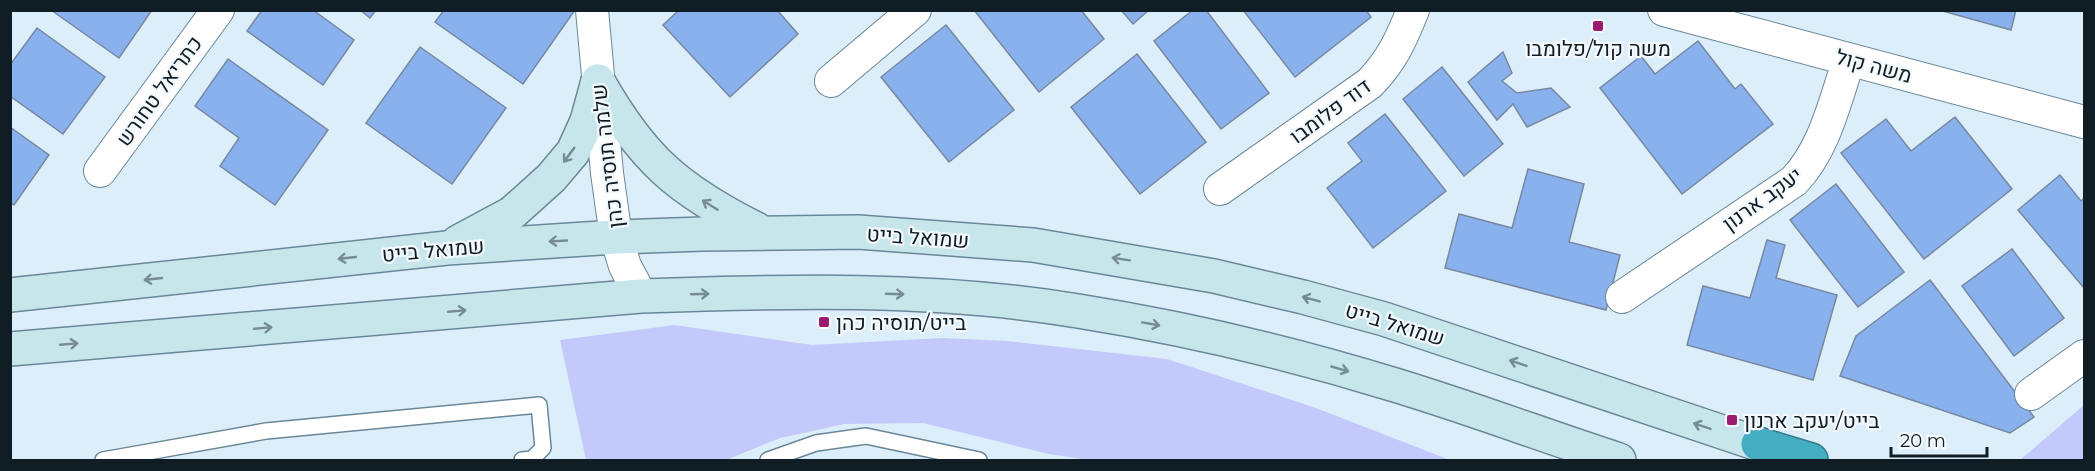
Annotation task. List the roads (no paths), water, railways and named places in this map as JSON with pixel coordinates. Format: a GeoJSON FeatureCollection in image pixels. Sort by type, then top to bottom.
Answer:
{"type":"FeatureCollection","features":[{"type":"Feature","properties":{"kind":"highway"},"geometry":{"type":"LineString","coordinates":[[1758,444],[1811,460]]}},
{"type":"Feature","properties":{"kind":"street","name":"כתריאל טחורש"},"geometry":{"type":"LineString","coordinates":[[100,171],[218,10]]}},
{"type":"Feature","properties":{"kind":"street","name":"שלמה תוסיה כהן"},"geometry":{"type":"LineString","coordinates":[[592,10],[616,237],[625,266],[641,296]]}},
{"type":"Feature","properties":{"kind":"street"},"geometry":{"type":"LineString","coordinates":[[831,81],[915,10]]}},
{"type":"Feature","properties":{"kind":"street","name":"דוד פלומבו"},"geometry":{"type":"LineString","coordinates":[[1220,189],[1370,83],[1387,66],[1396,51],[1413,10]]}},
{"type":"Feature","properties":{"kind":"street","name":"משה קול"},"geometry":{"type":"LineString","coordinates":[[1664,10],[2085,122]]}},
{"type":"Feature","properties":{"kind":"street","name":"יעקב ארנון"},"geometry":{"type":"LineString","coordinates":[[1622,297],[1794,180],[1806,168],[1818,148],[1849,60]]}},
{"type":"Feature","properties":{"kind":"street"},"geometry":{"type":"LineString","coordinates":[[598,81],[628,130],[666,173],[713,207],[762,233]]}},
{"type":"Feature","properties":{"kind":"street"},"geometry":{"type":"LineString","coordinates":[[447,248],[512,213],[550,178],[573,152],[587,121],[598,81]]}},
{"type":"Feature","properties":{"kind":"street","name":"שמואל בייט"},"geometry":{"type":"LineString","coordinates":[[10,295],[447,248],[616,237],[858,232],[1033,245],[1214,276],[1384,319],[1758,444],[1796,460]]}},
{"type":"Feature","properties":{"kind":"street"},"geometry":{"type":"LineString","coordinates":[[10,349],[641,296],[724,293],[877,294],[991,301],[1075,310],[1211,336],[1304,359],[1396,385],[1619,460]]}},
{"type":"Feature","properties":{"kind":"street"},"geometry":{"type":"LineString","coordinates":[[2031,394],[2085,356]]}},
{"type":"Feature","properties":{"kind":"lane"},"geometry":{"type":"LineString","coordinates":[[103,460],[266,431],[539,405],[543,448],[532,459],[522,460]]}},
{"type":"Feature","properties":{"kind":"lane"},"geometry":{"type":"LineString","coordinates":[[768,460],[816,443],[866,436],[979,460]]}},
{"type":"Feature","properties":{"kind":"place","name":"משה קול/פלומבו"},"geometry":{"type":"Point","coordinates":[1598,26]}},
{"type":"Feature","properties":{"kind":"place","name":"בייט/תוסיה כהן"},"geometry":{"type":"Point","coordinates":[824,322]}},
{"type":"Feature","properties":{"kind":"place","name":"בייט/יעקב ארנון"},"geometry":{"type":"Point","coordinates":[1732,420]}}]}
